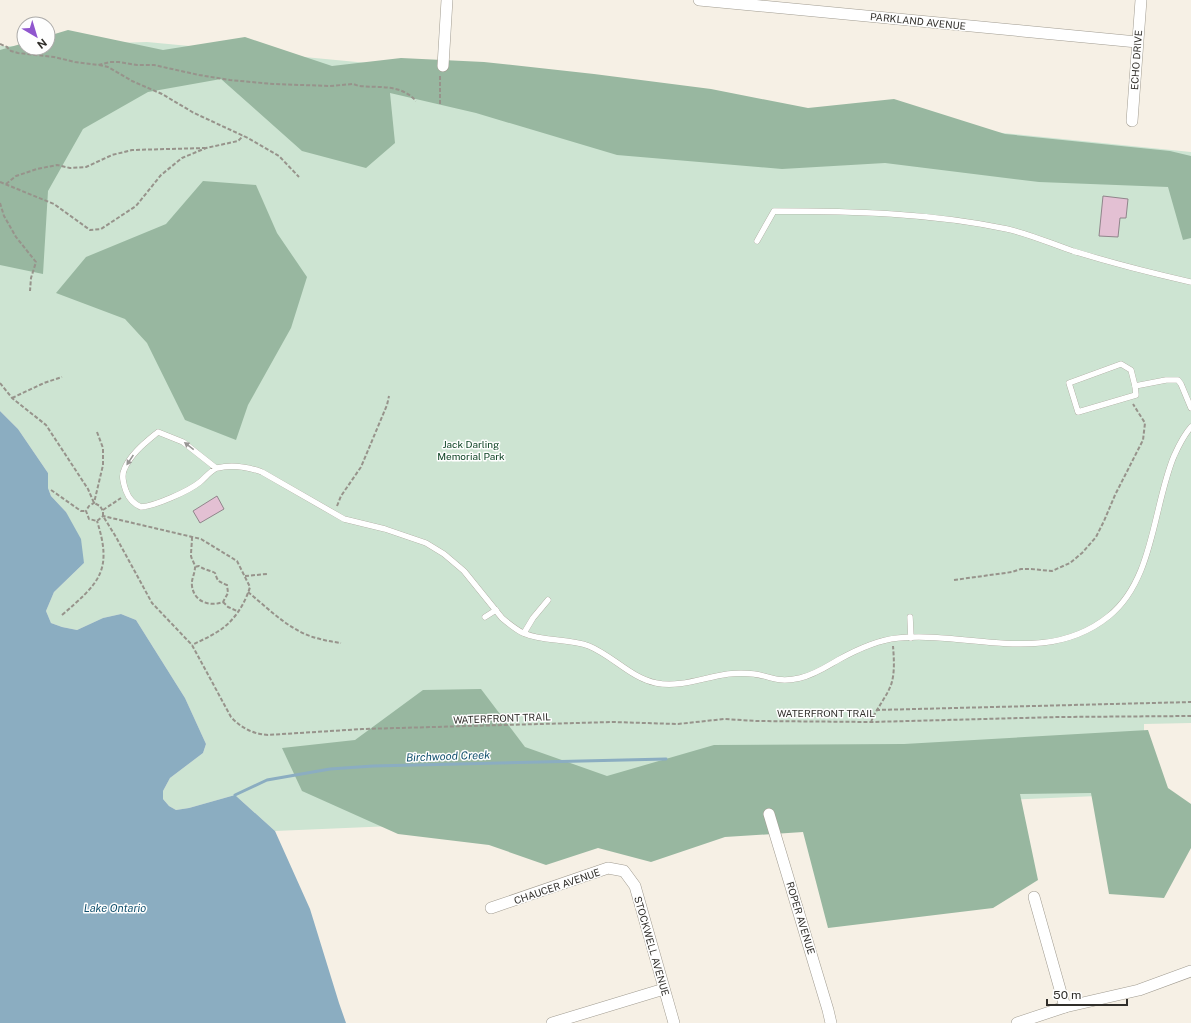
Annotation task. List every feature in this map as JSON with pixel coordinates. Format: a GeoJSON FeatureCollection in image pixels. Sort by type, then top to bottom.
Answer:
{"type":"FeatureCollection","features":[{"type":"Feature","properties":{"kind":"street"},"geometry":{"type":"LineString","coordinates":[[443,66],[447,0]]}},
{"type":"Feature","properties":{"kind":"street","name":"PARKLAND AVENUE"},"geometry":{"type":"LineString","coordinates":[[699,0],[1137,42]]}},
{"type":"Feature","properties":{"kind":"street","name":"ECHO DRIVE"},"geometry":{"type":"LineString","coordinates":[[1132,121],[1141,0]]}},
{"type":"Feature","properties":{"kind":"street","name":"ROPER AVENUE"},"geometry":{"type":"LineString","coordinates":[[769,814],[831,1023]]}},
{"type":"Feature","properties":{"kind":"street","name":"CHAUCER AVENUE"},"geometry":{"type":"LineString","coordinates":[[491,908],[608,868],[624,872]]}},
{"type":"Feature","properties":{"kind":"street","name":"STOCKWELL AVENUE"},"geometry":{"type":"LineString","coordinates":[[624,872],[635,886],[674,1023]]}},
{"type":"Feature","properties":{"kind":"street"},"geometry":{"type":"LineString","coordinates":[[1034,897],[1065,1007]]}},
{"type":"Feature","properties":{"kind":"street"},"geometry":{"type":"LineString","coordinates":[[1017,1023],[1065,1007],[1139,990],[1191,971]]}},
{"type":"Feature","properties":{"kind":"street"},"geometry":{"type":"LineString","coordinates":[[552,1023],[664,989]]}},
{"type":"Feature","properties":{"kind":"lane"},"geometry":{"type":"LineString","coordinates":[[757,241],[774,211],[838,211],[940,218],[1008,229],[1136,270],[1191,282]]}},
{"type":"Feature","properties":{"kind":"lane"},"geometry":{"type":"LineString","coordinates":[[1121,364],[1131,370],[1135,386],[1136,395],[1078,412],[1069,383],[1121,364]]}},
{"type":"Feature","properties":{"kind":"lane"},"geometry":{"type":"LineString","coordinates":[[1135,386],[1166,380],[1178,380],[1191,408]]}},
{"type":"Feature","properties":{"kind":"lane"},"geometry":{"type":"LineString","coordinates":[[216,468],[183,442],[158,432],[133,455],[124,470],[123,478],[127,494],[132,501],[141,507],[153,506],[199,483],[216,468],[241,466],[262,472],[332,514],[344,519],[385,529],[426,543],[444,554],[464,571],[509,624],[524,633],[589,646],[602,652],[639,678],[657,683],[672,684],[728,674],[754,674],[782,681],[803,678],[861,648],[892,639],[951,639],[1013,644],[1058,642],[1077,635],[1107,618],[1121,606],[1141,572],[1168,470],[1183,436],[1191,427]]}},
{"type":"Feature","properties":{"kind":"lane"},"geometry":{"type":"LineString","coordinates":[[524,633],[533,618],[548,600]]}},
{"type":"Feature","properties":{"kind":"lane"},"geometry":{"type":"LineString","coordinates":[[485,617],[496,610]]}},
{"type":"Feature","properties":{"kind":"lane"},"geometry":{"type":"LineString","coordinates":[[910,617],[911,638]]}},
{"type":"Feature","properties":{"kind":"path"},"geometry":{"type":"LineString","coordinates":[[0,44],[7,47],[11,51],[18,53],[54,57],[108,67],[132,81],[162,94],[194,113],[243,136],[279,156],[299,177]]}},
{"type":"Feature","properties":{"kind":"path"},"geometry":{"type":"LineString","coordinates":[[98,65],[118,62],[154,66],[230,80],[311,86],[354,84],[359,86],[398,89],[410,95],[416,102]]}},
{"type":"Feature","properties":{"kind":"path"},"geometry":{"type":"LineString","coordinates":[[440,106],[440,73],[443,66]]}},
{"type":"Feature","properties":{"kind":"path"},"geometry":{"type":"LineString","coordinates":[[0,182],[54,204],[90,230],[101,229],[136,206],[161,175],[182,158],[206,148],[238,141],[243,136]]}},
{"type":"Feature","properties":{"kind":"path"},"geometry":{"type":"LineString","coordinates":[[6,184],[16,176],[37,169],[57,165],[70,168],[86,167],[112,155],[132,150],[206,148]]}},
{"type":"Feature","properties":{"kind":"path"},"geometry":{"type":"LineString","coordinates":[[0,203],[4,216],[16,237],[36,262],[31,278],[30,291]]}},
{"type":"Feature","properties":{"kind":"path"},"geometry":{"type":"LineString","coordinates":[[12,398],[44,383],[62,377]]}},
{"type":"Feature","properties":{"kind":"path"},"geometry":{"type":"LineString","coordinates":[[0,383],[12,398],[46,425],[88,489],[94,504]]}},
{"type":"Feature","properties":{"kind":"path"},"geometry":{"type":"LineString","coordinates":[[332,514],[341,496],[361,467],[390,396]]}},
{"type":"Feature","properties":{"kind":"path"},"geometry":{"type":"LineString","coordinates":[[954,580],[1012,572],[1021,569],[1052,571],[1070,564],[1082,553],[1096,537],[1143,440],[1145,423],[1129,398]]}},
{"type":"Feature","properties":{"kind":"path"},"geometry":{"type":"LineString","coordinates":[[94,504],[103,466],[103,448],[97,432]]}},
{"type":"Feature","properties":{"kind":"path"},"geometry":{"type":"LineString","coordinates":[[51,490],[81,511],[86,511]]}},
{"type":"Feature","properties":{"kind":"path"},"geometry":{"type":"LineString","coordinates":[[103,511],[127,494]]}},
{"type":"Feature","properties":{"kind":"path"},"geometry":{"type":"LineString","coordinates":[[86,511],[89,506],[94,504],[100,506],[103,511],[103,516]]}},
{"type":"Feature","properties":{"kind":"path"},"geometry":{"type":"LineString","coordinates":[[86,511],[89,519],[97,521]]}},
{"type":"Feature","properties":{"kind":"path"},"geometry":{"type":"LineString","coordinates":[[97,521],[103,516]]}},
{"type":"Feature","properties":{"kind":"path"},"geometry":{"type":"LineString","coordinates":[[103,516],[201,539],[237,561],[250,587],[247,597],[230,622],[218,632],[192,645]]}},
{"type":"Feature","properties":{"kind":"path","name":"WATERFRONT TRAIL"},"geometry":{"type":"LineString","coordinates":[[103,516],[152,603],[192,645],[231,717],[237,724],[258,734],[362,729],[612,722],[678,724],[724,719],[757,721],[871,722],[1051,717],[1191,716]]}},
{"type":"Feature","properties":{"kind":"path"},"geometry":{"type":"LineString","coordinates":[[62,615],[88,592],[102,572],[104,544],[97,521]]}},
{"type":"Feature","properties":{"kind":"path"},"geometry":{"type":"LineString","coordinates":[[192,537],[191,556],[195,567],[192,587],[198,599],[204,602],[211,604],[223,602]]}},
{"type":"Feature","properties":{"kind":"path"},"geometry":{"type":"LineString","coordinates":[[195,567],[199,566],[204,569],[212,570],[221,584],[227,585],[228,593],[223,602]]}},
{"type":"Feature","properties":{"kind":"path"},"geometry":{"type":"LineString","coordinates":[[245,576],[267,574]]}},
{"type":"Feature","properties":{"kind":"path"},"geometry":{"type":"LineString","coordinates":[[248,592],[296,629],[319,639],[341,643]]}},
{"type":"Feature","properties":{"kind":"path"},"geometry":{"type":"LineString","coordinates":[[223,602],[228,607],[237,611]]}},
{"type":"Feature","properties":{"kind":"path"},"geometry":{"type":"LineString","coordinates":[[871,722],[876,710],[891,685],[894,670],[892,639]]}},
{"type":"Feature","properties":{"kind":"path"},"geometry":{"type":"LineString","coordinates":[[876,710],[1191,702]]}},
{"type":"Feature","properties":{"kind":"green space"},"geometry":{"type":"Polygon","coordinates":[[[68,30],[163,50],[245,37],[332,66],[401,58],[484,62],[711,89],[808,108],[894,99],[1005,134],[1170,151],[1191,156],[1191,238],[1183,240],[1168,187],[1039,182],[885,163],[782,169],[617,155],[476,113],[390,93],[395,143],[366,168],[302,151],[221,79],[148,92],[83,129],[48,191],[43,274],[0,265],[0,50],[16,45],[16,56],[56,56],[56,34],[68,30]]]}},
{"type":"Feature","properties":{"kind":"green space","name":"Jack Darling Memorial Park"},"geometry":{"type":"Polygon","coordinates":[[[147,42],[452,71],[716,104],[1191,152],[1191,723],[1144,724],[1144,794],[275,831],[235,795],[189,808],[176,810],[169,806],[163,799],[163,791],[170,778],[203,753],[206,744],[185,698],[136,620],[121,614],[103,618],[77,630],[51,623],[46,611],[54,592],[84,563],[66,512],[51,496],[48,488],[48,473],[18,429],[0,411],[0,46],[16,46],[16,56],[56,56],[56,45],[147,42]]]}},
{"type":"Feature","properties":{"kind":"green space"},"geometry":{"type":"Polygon","coordinates":[[[203,181],[256,185],[277,233],[307,277],[291,328],[248,405],[236,440],[185,420],[147,343],[125,319],[56,293],[86,257],[166,224],[203,181]]]}},
{"type":"Feature","properties":{"kind":"green space"},"geometry":{"type":"Polygon","coordinates":[[[481,689],[525,747],[607,776],[714,745],[904,744],[1148,730],[1168,788],[1191,804],[1191,848],[1164,898],[1109,894],[1091,793],[1020,794],[1038,880],[993,908],[828,928],[803,832],[725,837],[651,862],[598,848],[546,865],[489,845],[398,834],[302,791],[282,748],[355,740],[423,690],[481,689]]]}},
{"type":"Feature","properties":{"kind":"water","name":"Lake Ontario"},"geometry":{"type":"Polygon","coordinates":[[[0,411],[18,429],[48,473],[48,488],[51,496],[66,512],[81,539],[84,563],[54,592],[46,611],[51,623],[77,630],[103,618],[121,614],[136,620],[185,698],[206,744],[203,753],[170,778],[163,791],[163,799],[169,806],[176,810],[189,808],[235,795],[275,831],[310,909],[346,1023],[0,1023],[0,411]]]}},
{"type":"Feature","properties":{"kind":"building"},"geometry":{"type":"Polygon","coordinates":[[[1103,196],[1128,199],[1126,218],[1120,218],[1118,237],[1099,236],[1103,196]]]}},
{"type":"Feature","properties":{"kind":"building"},"geometry":{"type":"Polygon","coordinates":[[[217,496],[224,509],[200,523],[193,511],[217,496]]]}},
{"type":"Feature","properties":{"kind":"waterway","name":"Birchwood Creek"},"geometry":{"type":"LineString","coordinates":[[235,795],[267,780],[330,769],[373,766],[666,759]]}}]}
